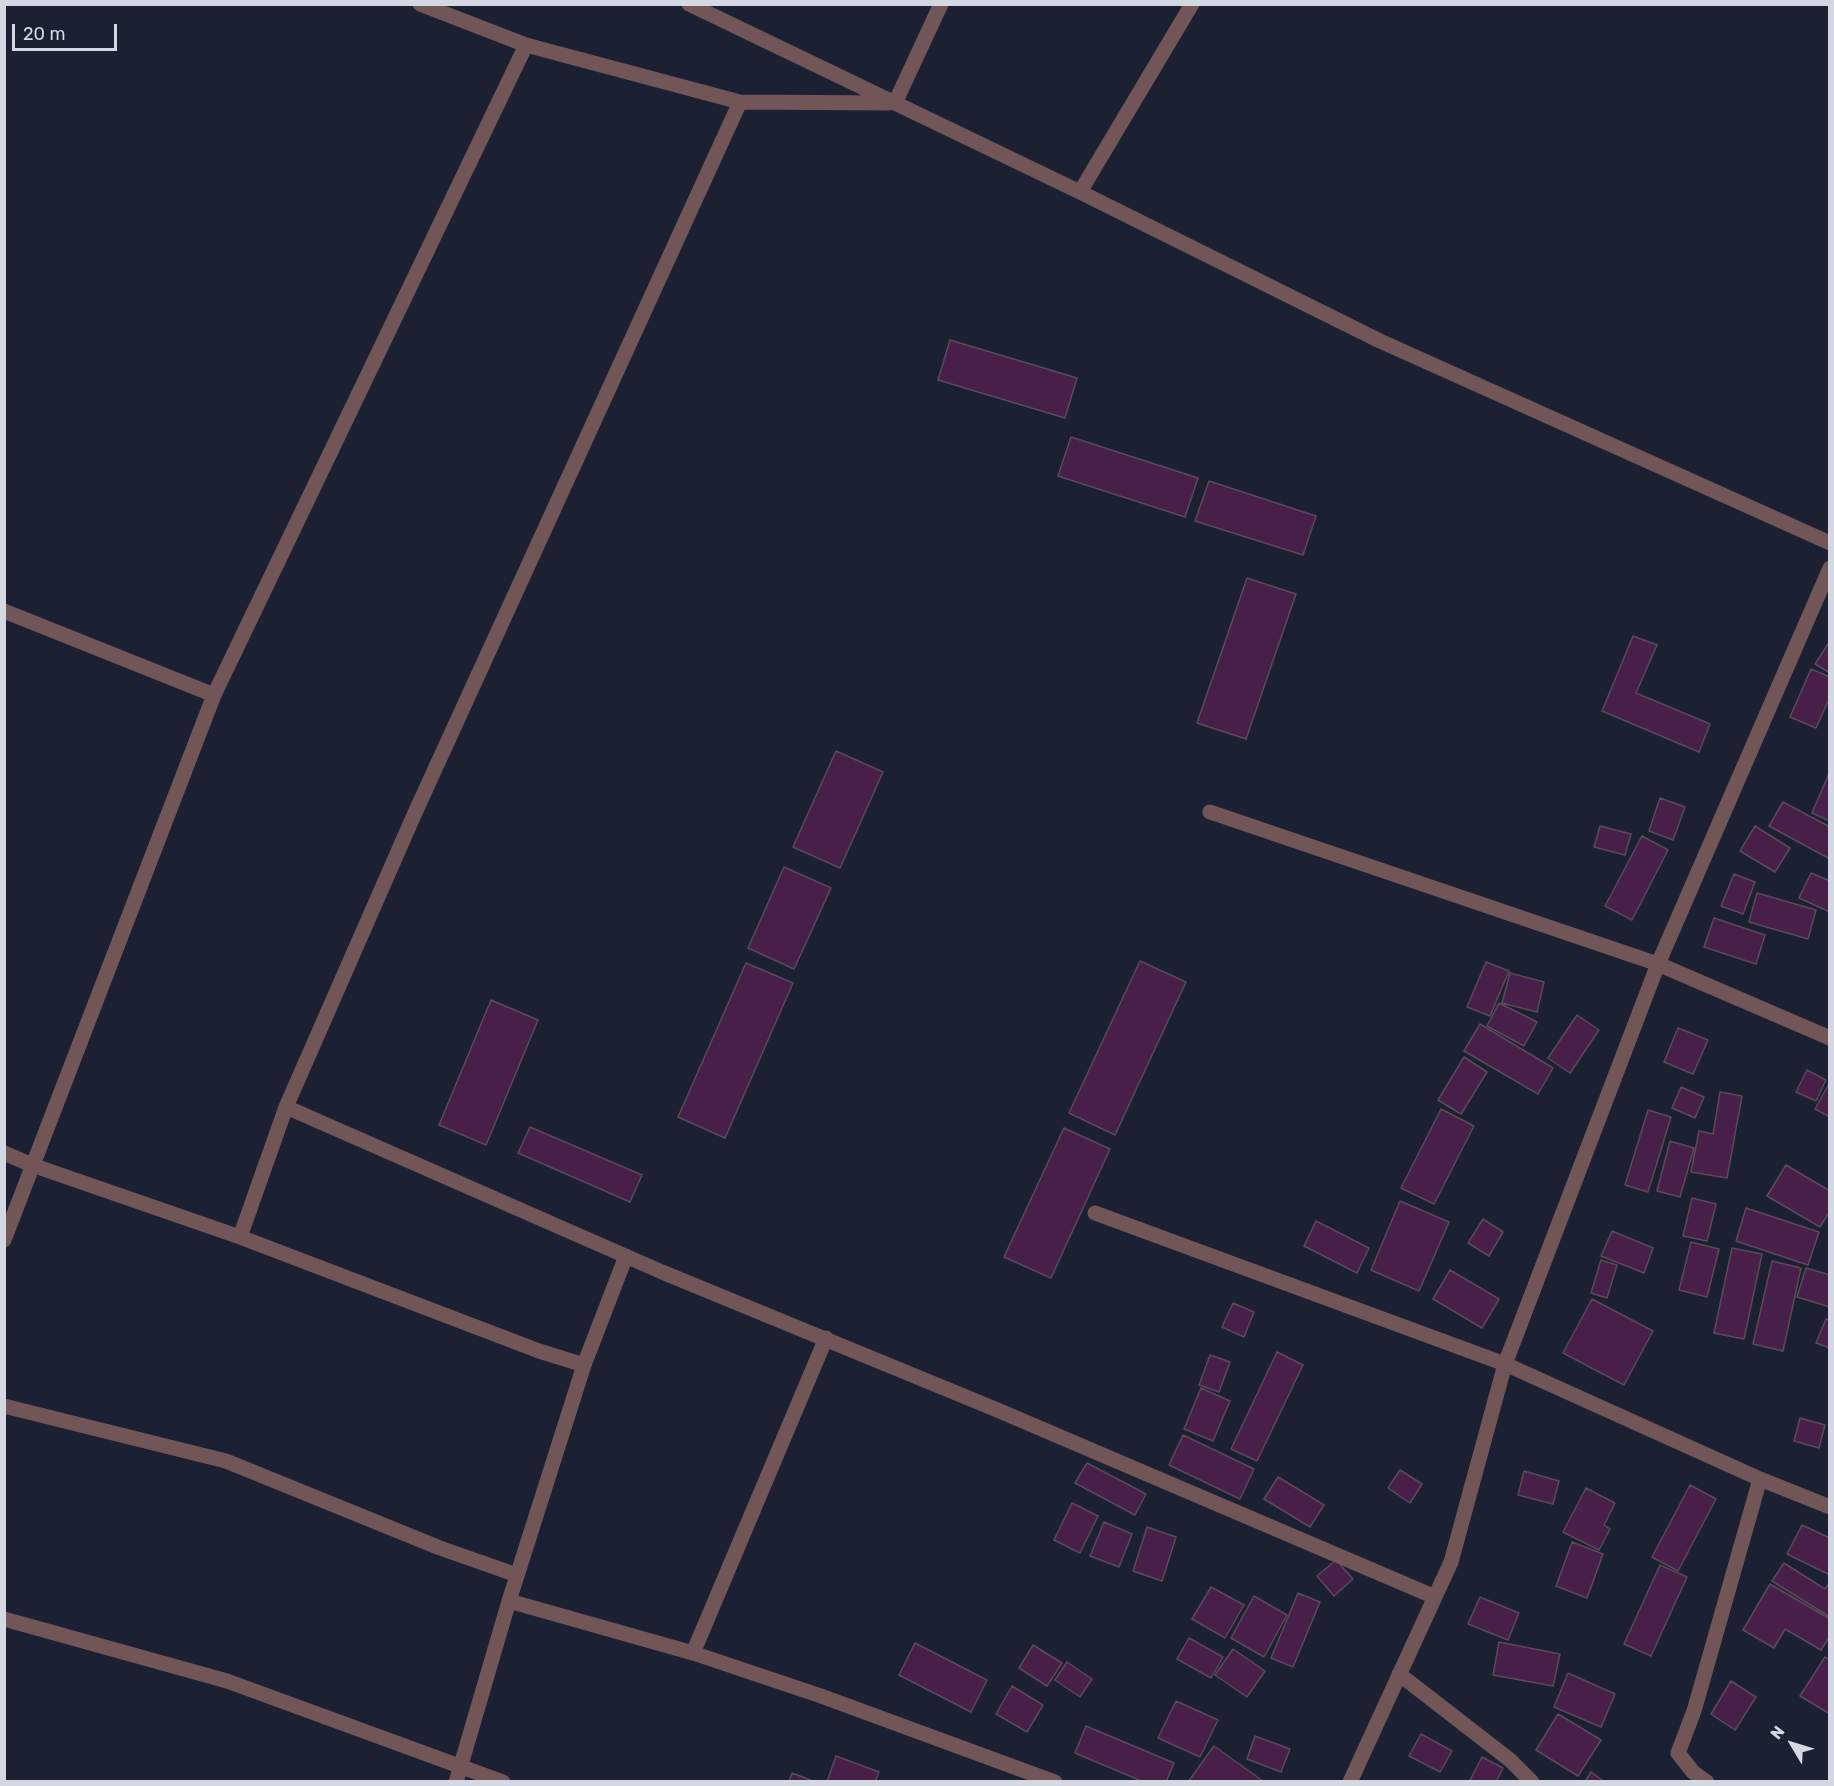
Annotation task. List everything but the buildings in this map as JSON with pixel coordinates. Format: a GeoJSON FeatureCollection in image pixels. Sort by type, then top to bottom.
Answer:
{"type":"FeatureCollection","features":[{"type":"Feature","properties":{"kind":"street"},"geometry":{"type":"LineString","coordinates":[[420,4],[526,45],[740,102],[895,103]]}},
{"type":"Feature","properties":{"kind":"street"},"geometry":{"type":"LineString","coordinates":[[689,4],[1080,192],[1380,341],[1830,543]]}},
{"type":"Feature","properties":{"kind":"street"},"geometry":{"type":"LineString","coordinates":[[895,103],[941,4]]}},
{"type":"Feature","properties":{"kind":"street"},"geometry":{"type":"LineString","coordinates":[[1080,192],[1192,4]]}},
{"type":"Feature","properties":{"kind":"street"},"geometry":{"type":"LineString","coordinates":[[4,1240],[214,695],[526,45]]}},
{"type":"Feature","properties":{"kind":"street"},"geometry":{"type":"LineString","coordinates":[[240,1237],[286,1107],[414,815],[740,102]]}},
{"type":"Feature","properties":{"kind":"street"},"geometry":{"type":"LineString","coordinates":[[1350,1782],[1451,1562],[1505,1364],[1658,964],[1830,568]]}},
{"type":"Feature","properties":{"kind":"street"},"geometry":{"type":"LineString","coordinates":[[4,611],[214,695]]}},
{"type":"Feature","properties":{"kind":"street"},"geometry":{"type":"LineString","coordinates":[[1210,812],[1658,964],[1830,1038]]}},
{"type":"Feature","properties":{"kind":"street"},"geometry":{"type":"LineString","coordinates":[[286,1107],[626,1256],[826,1338],[1435,1597]]}},
{"type":"Feature","properties":{"kind":"street"},"geometry":{"type":"LineString","coordinates":[[4,1153],[32,1165],[240,1237],[539,1351],[584,1365]]}},
{"type":"Feature","properties":{"kind":"street"},"geometry":{"type":"LineString","coordinates":[[1095,1213],[1505,1364],[1760,1479],[1830,1507]]}},
{"type":"Feature","properties":{"kind":"street"},"geometry":{"type":"LineString","coordinates":[[456,1782],[508,1601],[584,1365],[626,1256]]}},
{"type":"Feature","properties":{"kind":"street"},"geometry":{"type":"LineString","coordinates":[[693,1653],[826,1338]]}},
{"type":"Feature","properties":{"kind":"street"},"geometry":{"type":"LineString","coordinates":[[4,1406],[226,1461],[440,1548],[517,1575]]}},
{"type":"Feature","properties":{"kind":"street"},"geometry":{"type":"LineString","coordinates":[[1707,1782],[1694,1772],[1678,1752],[1694,1711],[1760,1479]]}},
{"type":"Feature","properties":{"kind":"street"},"geometry":{"type":"LineString","coordinates":[[508,1601],[693,1653],[821,1696],[1054,1782]]}},
{"type":"Feature","properties":{"kind":"street"},"geometry":{"type":"LineString","coordinates":[[4,1619],[227,1681],[503,1782]]}},
{"type":"Feature","properties":{"kind":"street"},"geometry":{"type":"LineString","coordinates":[[1399,1674],[1509,1761],[1532,1782]]}}]}
